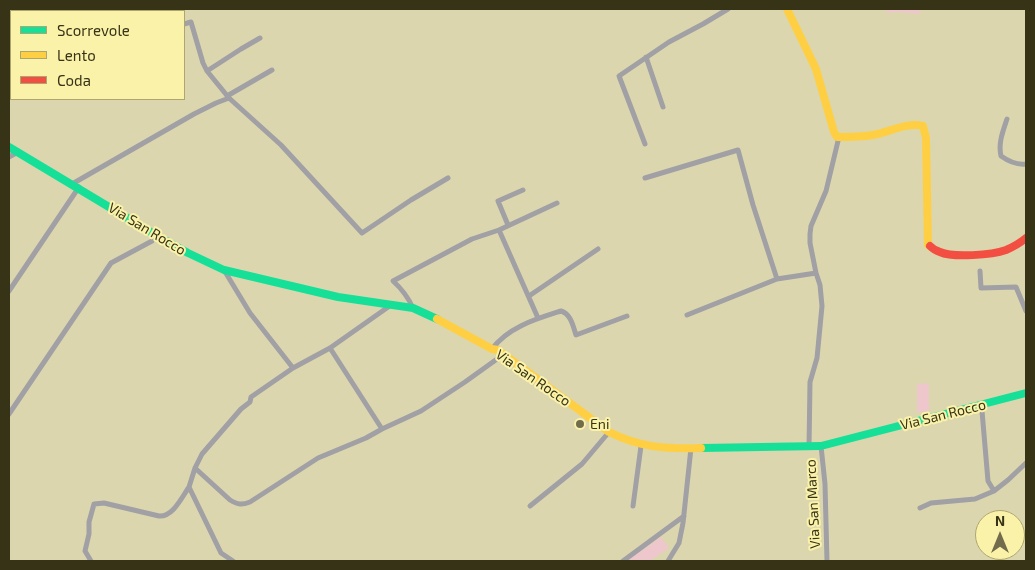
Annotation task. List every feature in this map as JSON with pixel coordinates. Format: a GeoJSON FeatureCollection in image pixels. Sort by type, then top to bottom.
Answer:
{"type":"FeatureCollection","features":[{"type":"Feature","properties":{"kind":"street"},"geometry":{"type":"LineString","coordinates":[[645,144],[619,76],[669,42],[728,9]]}},
{"type":"Feature","properties":{"kind":"street"},"geometry":{"type":"LineString","coordinates":[[787,9],[816,69],[838,141],[826,191],[811,226],[810,243],[820,285],[822,306],[818,351],[810,382],[809,447]]}},
{"type":"Feature","properties":{"kind":"street"},"geometry":{"type":"LineString","coordinates":[[185,24],[192,22],[203,63],[207,71],[228,97],[281,145],[362,233],[448,178]]}},
{"type":"Feature","properties":{"kind":"street"},"geometry":{"type":"LineString","coordinates":[[207,71],[260,38]]}},
{"type":"Feature","properties":{"kind":"street"},"geometry":{"type":"LineString","coordinates":[[646,57],[663,107]]}},
{"type":"Feature","properties":{"kind":"street"},"geometry":{"type":"LineString","coordinates":[[10,288],[76,186],[194,114],[228,97],[272,70]]}},
{"type":"Feature","properties":{"kind":"street"},"geometry":{"type":"LineString","coordinates":[[1007,119],[1000,138],[1001,156],[1006,160],[1026,164]]}},
{"type":"Feature","properties":{"kind":"street"},"geometry":{"type":"LineString","coordinates":[[837,137],[871,135],[916,124],[923,126],[926,138],[928,245],[939,253],[981,254],[999,252],[1012,248],[1026,238]]}},
{"type":"Feature","properties":{"kind":"street","name":"Via San Rocco"},"geometry":{"type":"LineString","coordinates":[[9,147],[188,254],[224,270],[338,297],[413,308],[438,319],[492,349],[498,350],[609,432],[640,446],[664,449],[821,446],[1026,393]]}},
{"type":"Feature","properties":{"kind":"street"},"geometry":{"type":"LineString","coordinates":[[645,178],[738,150],[777,279]]}},
{"type":"Feature","properties":{"kind":"street"},"geometry":{"type":"LineString","coordinates":[[9,158],[18,152]]}},
{"type":"Feature","properties":{"kind":"street"},"geometry":{"type":"LineString","coordinates":[[508,225],[498,201],[523,190]]}},
{"type":"Feature","properties":{"kind":"street"},"geometry":{"type":"LineString","coordinates":[[413,308],[402,290],[393,281],[472,239],[499,230],[557,203]]}},
{"type":"Feature","properties":{"kind":"street"},"geometry":{"type":"LineString","coordinates":[[499,230],[538,318]]}},
{"type":"Feature","properties":{"kind":"street"},"geometry":{"type":"LineString","coordinates":[[9,414],[111,263],[145,245],[152,240],[154,234]]}},
{"type":"Feature","properties":{"kind":"street"},"geometry":{"type":"LineString","coordinates":[[529,296],[598,249]]}},
{"type":"Feature","properties":{"kind":"street"},"geometry":{"type":"LineString","coordinates":[[224,270],[250,314],[294,368]]}},
{"type":"Feature","properties":{"kind":"street"},"geometry":{"type":"LineString","coordinates":[[980,271],[981,288],[1016,287],[1026,311]]}},
{"type":"Feature","properties":{"kind":"street"},"geometry":{"type":"LineString","coordinates":[[687,315],[777,279],[816,273]]}},
{"type":"Feature","properties":{"kind":"street"},"geometry":{"type":"LineString","coordinates":[[91,561],[85,551],[89,534],[89,522],[94,504],[104,503],[158,516],[165,516],[171,512],[189,487],[202,454],[241,409],[250,402],[251,397],[294,368],[330,348],[392,304]]}},
{"type":"Feature","properties":{"kind":"street"},"geometry":{"type":"LineString","coordinates":[[492,349],[502,337],[514,330],[538,318],[561,311],[567,314],[576,335],[627,316]]}},
{"type":"Feature","properties":{"kind":"street"},"geometry":{"type":"LineString","coordinates":[[330,348],[382,429]]}},
{"type":"Feature","properties":{"kind":"street"},"geometry":{"type":"LineString","coordinates":[[195,468],[236,504],[250,502],[318,458],[366,438],[428,406],[504,354]]}},
{"type":"Feature","properties":{"kind":"street"},"geometry":{"type":"LineString","coordinates":[[981,406],[988,481],[994,490]]}},
{"type":"Feature","properties":{"kind":"street"},"geometry":{"type":"LineString","coordinates":[[530,506],[582,464],[609,432]]}},
{"type":"Feature","properties":{"kind":"street"},"geometry":{"type":"LineString","coordinates":[[633,506],[640,446]]}},
{"type":"Feature","properties":{"kind":"street","name":"Via San Marco"},"geometry":{"type":"LineString","coordinates":[[821,446],[827,561]]}},
{"type":"Feature","properties":{"kind":"street"},"geometry":{"type":"LineString","coordinates":[[668,561],[679,543],[683,524],[691,448]]}},
{"type":"Feature","properties":{"kind":"street"},"geometry":{"type":"LineString","coordinates":[[920,508],[931,503],[976,499],[994,490],[1026,464]]}},
{"type":"Feature","properties":{"kind":"street"},"geometry":{"type":"LineString","coordinates":[[189,487],[221,553],[233,561]]}},
{"type":"Feature","properties":{"kind":"street"},"geometry":{"type":"LineString","coordinates":[[623,561],[684,516]]}},
{"type":"Feature","properties":{"kind":"shaded area"},"geometry":{"type":"Polygon","coordinates":[[[887,9],[918,10],[921,14],[886,13],[887,9]]]}},
{"type":"Feature","properties":{"kind":"shaded area"},"geometry":{"type":"Polygon","coordinates":[[[929,383],[929,411],[917,412],[917,384],[929,383]]]}},
{"type":"Feature","properties":{"kind":"shaded area"},"geometry":{"type":"Polygon","coordinates":[[[661,537],[669,548],[650,561],[627,561],[661,537]]]}},
{"type":"Feature","properties":{"kind":"traffic: fast"},"geometry":{"type":"LineString","coordinates":[[9,147],[154,234],[224,270],[338,297],[413,308],[437,319]]}},
{"type":"Feature","properties":{"kind":"traffic: fast"},"geometry":{"type":"LineString","coordinates":[[701,448],[821,446],[1026,393]]}},
{"type":"Feature","properties":{"kind":"traffic: slow"},"geometry":{"type":"LineString","coordinates":[[787,9],[816,69],[837,137],[868,136],[904,126],[923,126],[926,138],[928,245],[930,246]]}},
{"type":"Feature","properties":{"kind":"traffic: slow"},"geometry":{"type":"LineString","coordinates":[[437,319],[492,349],[498,350],[609,432],[632,441],[654,446],[701,448]]}},
{"type":"Feature","properties":{"kind":"traffic: jam"},"geometry":{"type":"LineString","coordinates":[[930,246],[946,254],[982,254],[1006,250],[1026,238]]}},
{"type":"Feature","properties":{"kind":"place","name":"Eni"},"geometry":{"type":"Point","coordinates":[580,424]}}]}
